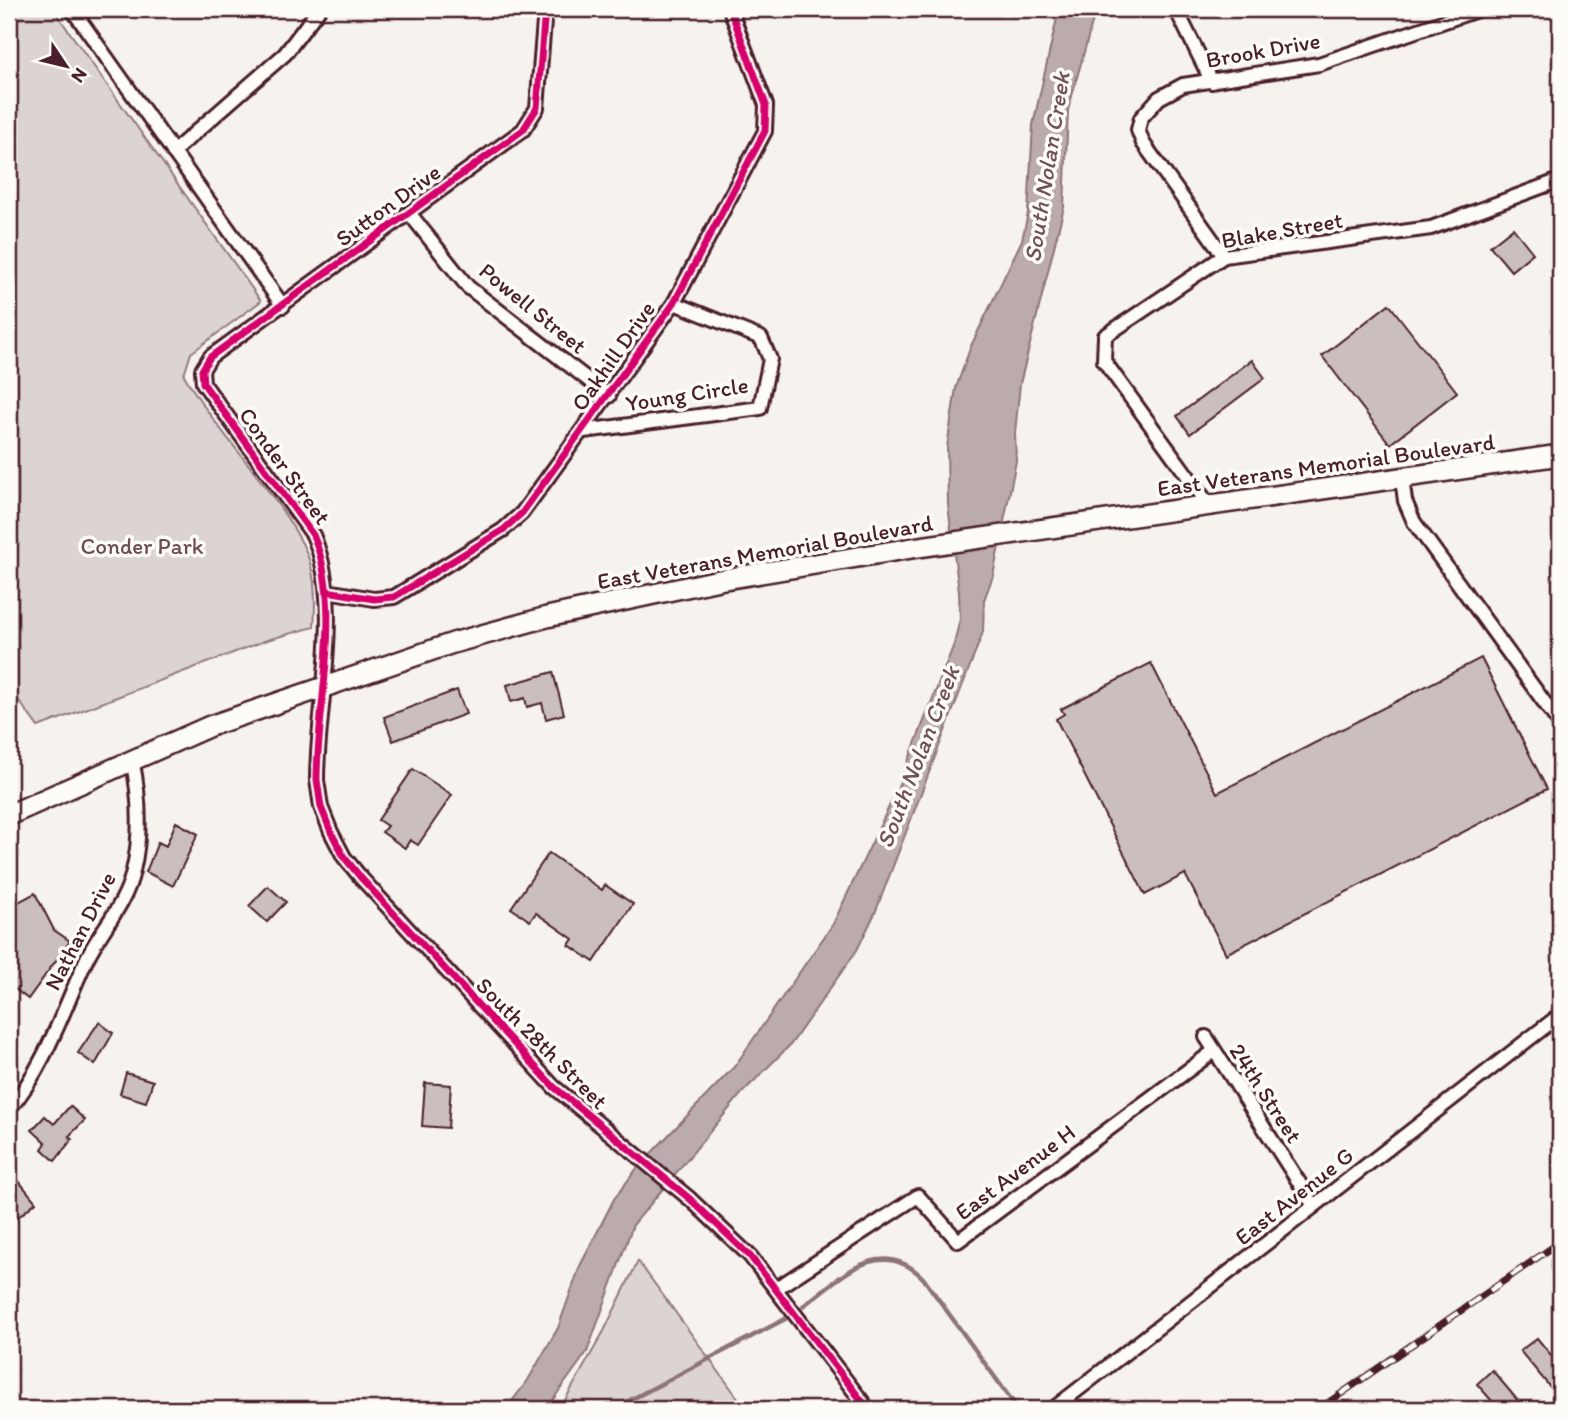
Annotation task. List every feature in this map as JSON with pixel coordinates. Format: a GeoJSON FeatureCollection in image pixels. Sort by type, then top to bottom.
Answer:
{"type":"FeatureCollection","features":[{"type":"Feature","properties":{"kind":"main road","name":"East Veterans Memorial Boulevard"},"geometry":{"type":"LineString","coordinates":[[9,816],[210,726],[324,684],[453,643],[547,617],[719,580],[912,548],[1211,508],[1560,455]]}},
{"type":"Feature","properties":{"kind":"street"},"geometry":{"type":"LineString","coordinates":[[72,9],[283,306]]}},
{"type":"Feature","properties":{"kind":"street"},"geometry":{"type":"LineString","coordinates":[[173,152],[285,54],[319,9]]}},
{"type":"Feature","properties":{"kind":"street","name":"Sutton Drive"},"geometry":{"type":"LineString","coordinates":[[212,399],[202,383],[202,370],[210,357],[523,130],[537,108],[545,9]]}},
{"type":"Feature","properties":{"kind":"street","name":"Oakhill Drive"},"geometry":{"type":"LineString","coordinates":[[327,592],[374,599],[394,597],[492,538],[522,513],[584,431],[674,303],[765,131],[768,118],[766,105],[730,9]]}},
{"type":"Feature","properties":{"kind":"street"},"geometry":{"type":"LineString","coordinates":[[1176,9],[1212,82]]}},
{"type":"Feature","properties":{"kind":"street","name":"Brook Drive"},"geometry":{"type":"LineString","coordinates":[[1224,256],[1143,143],[1139,130],[1140,118],[1159,98],[1183,85],[1319,64],[1480,9]]}},
{"type":"Feature","properties":{"kind":"street","name":"Blake Street"},"geometry":{"type":"LineString","coordinates":[[1211,508],[1104,361],[1105,336],[1224,256],[1431,228],[1560,180]]}},
{"type":"Feature","properties":{"kind":"street","name":"Powell Street"},"geometry":{"type":"LineString","coordinates":[[410,214],[468,287],[609,396]]}},
{"type":"Feature","properties":{"kind":"street","name":"Young Circle"},"geometry":{"type":"LineString","coordinates":[[584,431],[760,408],[770,359],[761,338],[674,303]]}},
{"type":"Feature","properties":{"kind":"street","name":"Conder Street"},"geometry":{"type":"LineString","coordinates":[[212,399],[313,535],[324,560],[327,592],[324,684]]}},
{"type":"Feature","properties":{"kind":"street"},"geometry":{"type":"LineString","coordinates":[[1402,478],[1405,501],[1414,522],[1560,724]]}},
{"type":"Feature","properties":{"kind":"street","name":"South 28th Street"},"geometry":{"type":"LineString","coordinates":[[324,684],[317,741],[317,780],[321,807],[344,857],[554,1087],[690,1199],[736,1242],[777,1288],[868,1409]]}},
{"type":"Feature","properties":{"kind":"street","name":"Nathan Drive"},"geometry":{"type":"LineString","coordinates":[[9,1109],[32,1076],[90,953],[122,902],[133,872],[141,799],[132,759]]}},
{"type":"Feature","properties":{"kind":"street","name":"East Avenue G"},"geometry":{"type":"LineString","coordinates":[[1053,1409],[1560,1016]]}},
{"type":"Feature","properties":{"kind":"street","name":"24th Street"},"geometry":{"type":"LineString","coordinates":[[1206,1037],[1314,1206]]}},
{"type":"Feature","properties":{"kind":"street","name":"East Avenue H"},"geometry":{"type":"LineString","coordinates":[[777,1288],[918,1196],[958,1241],[1213,1051]]}},
{"type":"Feature","properties":{"kind":"green space","name":"Conder Park"},"geometry":{"type":"Polygon","coordinates":[[[9,9],[53,9],[261,301],[191,353],[184,375],[212,418],[289,521],[307,553],[315,595],[314,627],[267,640],[38,727],[9,687],[9,9]]]}},
{"type":"Feature","properties":{"kind":"green space"},"geometry":{"type":"Polygon","coordinates":[[[638,1261],[746,1409],[560,1409],[604,1331],[638,1261]]]}},
{"type":"Feature","properties":{"kind":"water","name":"South Nolan Creek"},"geometry":{"type":"Polygon","coordinates":[[[1059,9],[1096,9],[1068,110],[1064,207],[1020,384],[1015,433],[1016,461],[993,576],[984,600],[983,632],[875,913],[857,950],[791,1044],[742,1093],[633,1225],[587,1352],[546,1409],[506,1409],[528,1380],[558,1328],[580,1266],[614,1199],[638,1167],[734,1067],[833,924],[897,790],[954,644],[960,619],[948,505],[947,447],[956,388],[971,346],[1022,240],[1028,213],[1033,125],[1059,9]]]}},
{"type":"Feature","properties":{"kind":"building"},"geometry":{"type":"Polygon","coordinates":[[[1513,228],[1533,253],[1511,271],[1490,246],[1513,228]]]}},
{"type":"Feature","properties":{"kind":"building"},"geometry":{"type":"Polygon","coordinates":[[[1389,304],[1457,392],[1390,444],[1322,356],[1389,304]]]}},
{"type":"Feature","properties":{"kind":"building"},"geometry":{"type":"Polygon","coordinates":[[[1252,360],[1265,378],[1190,434],[1177,416],[1252,360]]]}},
{"type":"Feature","properties":{"kind":"building"},"geometry":{"type":"Polygon","coordinates":[[[1481,658],[1547,789],[1226,954],[1185,874],[1145,895],[1056,719],[1064,714],[1061,709],[1151,663],[1217,793],[1481,658]]]}},
{"type":"Feature","properties":{"kind":"building"},"geometry":{"type":"Polygon","coordinates":[[[553,672],[564,714],[546,719],[542,703],[527,707],[525,698],[511,702],[507,685],[553,672]]]}},
{"type":"Feature","properties":{"kind":"building"},"geometry":{"type":"Polygon","coordinates":[[[457,690],[466,714],[393,741],[384,717],[457,690]]]}},
{"type":"Feature","properties":{"kind":"building"},"geometry":{"type":"Polygon","coordinates":[[[413,769],[452,795],[418,845],[410,840],[405,848],[382,832],[387,826],[378,820],[413,769]]]}},
{"type":"Feature","properties":{"kind":"building"},"geometry":{"type":"Polygon","coordinates":[[[176,822],[198,834],[173,886],[146,872],[158,842],[166,846],[176,822]]]}},
{"type":"Feature","properties":{"kind":"building"},"geometry":{"type":"Polygon","coordinates":[[[549,853],[602,890],[605,885],[633,904],[594,962],[569,945],[573,939],[536,913],[530,921],[511,908],[549,853]]]}},
{"type":"Feature","properties":{"kind":"building"},"geometry":{"type":"Polygon","coordinates":[[[268,886],[286,902],[267,922],[249,906],[268,886]]]}},
{"type":"Feature","properties":{"kind":"building"},"geometry":{"type":"Polygon","coordinates":[[[35,893],[54,930],[70,941],[28,999],[11,986],[14,981],[9,977],[9,907],[35,893]]]}},
{"type":"Feature","properties":{"kind":"building"},"geometry":{"type":"Polygon","coordinates":[[[99,1022],[113,1033],[95,1065],[78,1053],[99,1022]]]}},
{"type":"Feature","properties":{"kind":"building"},"geometry":{"type":"Polygon","coordinates":[[[126,1073],[153,1081],[146,1102],[120,1094],[126,1073]]]}},
{"type":"Feature","properties":{"kind":"building"},"geometry":{"type":"Polygon","coordinates":[[[425,1083],[451,1085],[448,1128],[422,1126],[425,1083]]]}},
{"type":"Feature","properties":{"kind":"building"},"geometry":{"type":"Polygon","coordinates":[[[70,1106],[85,1120],[69,1136],[72,1139],[55,1161],[42,1149],[46,1143],[32,1130],[45,1116],[54,1124],[70,1106]]]}},
{"type":"Feature","properties":{"kind":"building"},"geometry":{"type":"Polygon","coordinates":[[[9,1169],[36,1202],[9,1225],[9,1169]]]}},
{"type":"Feature","properties":{"kind":"building"},"geometry":{"type":"Polygon","coordinates":[[[1537,1338],[1560,1366],[1560,1399],[1520,1351],[1537,1338]]]}},
{"type":"Feature","properties":{"kind":"building"},"geometry":{"type":"Polygon","coordinates":[[[1492,1370],[1525,1409],[1499,1409],[1477,1384],[1492,1370]]]}},
{"type":"Feature","properties":{"kind":"waterway"},"geometry":{"type":"LineString","coordinates":[[803,1306],[860,1265],[876,1260],[891,1260],[907,1265],[923,1278],[1018,1409]]}},
{"type":"Feature","properties":{"kind":"waterway"},"geometry":{"type":"LineString","coordinates":[[613,1409],[787,1318]]}},
{"type":"Feature","properties":{"kind":"railway"},"geometry":{"type":"LineString","coordinates":[[1319,1409],[1560,1242]]}},
{"type":"Feature","properties":{"kind":"cycle path"},"geometry":{"type":"LineString","coordinates":[[545,9],[537,108],[523,130],[210,357],[202,370],[203,383],[313,535],[322,563],[328,624],[317,780],[321,807],[344,857],[554,1087],[690,1199],[750,1256],[868,1409]]}},
{"type":"Feature","properties":{"kind":"cycle path"},"geometry":{"type":"LineString","coordinates":[[327,591],[374,599],[394,597],[503,530],[522,513],[674,303],[765,131],[766,105],[730,9]]}}]}
